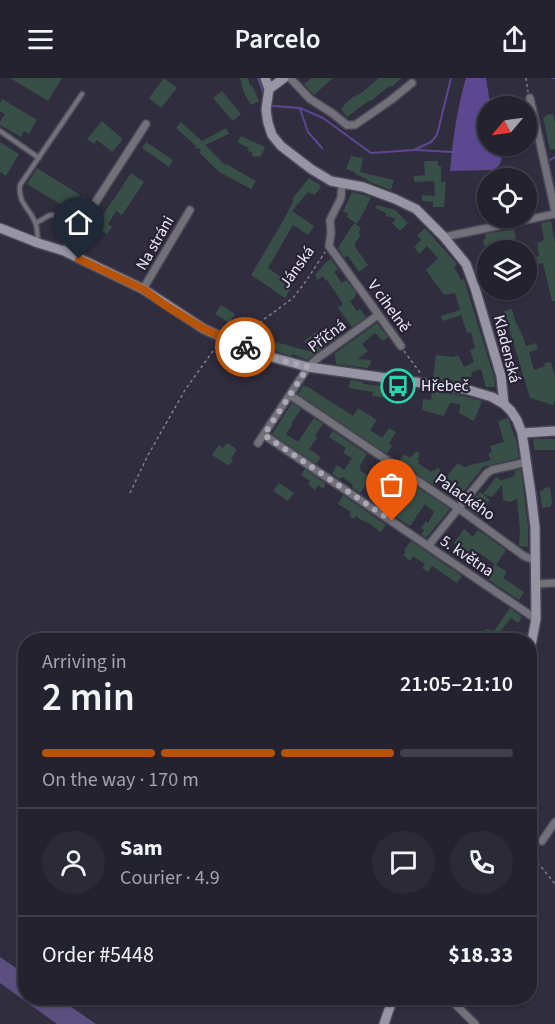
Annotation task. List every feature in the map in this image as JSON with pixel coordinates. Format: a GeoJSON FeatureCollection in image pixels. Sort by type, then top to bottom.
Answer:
{"type":"FeatureCollection","features":[{"type":"Feature","properties":{"kind":"street"},"geometry":{"type":"LineString","coordinates":[[265,78],[269,89],[284,78]]}},
{"type":"Feature","properties":{"kind":"street"},"geometry":{"type":"LineString","coordinates":[[290,78],[310,99],[351,126],[412,83]]}},
{"type":"Feature","properties":{"kind":"street","name":"Kladenská"},"geometry":{"type":"LineString","coordinates":[[269,89],[266,110],[268,123],[272,135],[281,146],[311,170],[331,181],[363,187],[416,209],[444,237],[466,264],[476,288],[501,376],[504,404],[517,420],[522,433],[535,527],[536,619],[533,633]]}},
{"type":"Feature","properties":{"kind":"street"},"geometry":{"type":"LineString","coordinates":[[64,251],[146,124]]}},
{"type":"Feature","properties":{"kind":"street"},"geometry":{"type":"LineString","coordinates":[[444,237],[555,213],[537,130]]}},
{"type":"Feature","properties":{"kind":"street","name":"Jánská"},"geometry":{"type":"LineString","coordinates":[[329,246],[332,233],[330,220],[342,198],[342,183]]}},
{"type":"Feature","properties":{"kind":"street","name":"Na stráni"},"geometry":{"type":"LineString","coordinates":[[143,289],[190,210]]}},
{"type":"Feature","properties":{"kind":"street"},"geometry":{"type":"LineString","coordinates":[[0,228],[64,251],[143,289],[204,329],[260,354],[308,367],[476,392],[504,404]]}},
{"type":"Feature","properties":{"kind":"street","name":"V cihelně"},"geometry":{"type":"LineString","coordinates":[[329,246],[401,345]]}},
{"type":"Feature","properties":{"kind":"street","name":"Příčná"},"geometry":{"type":"LineString","coordinates":[[258,443],[308,367],[378,315]]}},
{"type":"Feature","properties":{"kind":"street","name":"Palackého"},"geometry":{"type":"LineString","coordinates":[[290,395],[458,508],[524,556],[534,560]]}},
{"type":"Feature","properties":{"kind":"street"},"geometry":{"type":"LineString","coordinates":[[522,433],[555,431]]}},
{"type":"Feature","properties":{"kind":"street","name":"5. května"},"geometry":{"type":"LineString","coordinates":[[264,435],[536,619]]}},
{"type":"Feature","properties":{"kind":"street"},"geometry":{"type":"LineString","coordinates":[[428,546],[487,473],[527,462]]}},
{"type":"Feature","properties":{"kind":"street"},"geometry":{"type":"LineString","coordinates":[[535,584],[555,583]]}},
{"type":"Feature","properties":{"kind":"street"},"geometry":{"type":"LineString","coordinates":[[542,841],[555,822]]}},
{"type":"Feature","properties":{"kind":"street"},"geometry":{"type":"LineString","coordinates":[[384,1024],[391,1005]]}},
{"type":"Feature","properties":{"kind":"street"},"geometry":{"type":"LineString","coordinates":[[456,1005],[475,1024]]}},
{"type":"Feature","properties":{"kind":"lane"},"geometry":{"type":"LineString","coordinates":[[38,243],[36,223],[21,202],[20,185],[82,94]]}},
{"type":"Feature","properties":{"kind":"lane"},"geometry":{"type":"LineString","coordinates":[[0,131],[39,158]]}},
{"type":"Feature","properties":{"kind":"lane"},"geometry":{"type":"LineString","coordinates":[[36,223],[50,215],[71,214],[83,200]]}},
{"type":"Feature","properties":{"kind":"path"},"geometry":{"type":"LineString","coordinates":[[526,78],[530,96]]}},
{"type":"Feature","properties":{"kind":"path","name":"Jánská"},"geometry":{"type":"LineString","coordinates":[[232,342],[293,298],[329,246]]}},
{"type":"Feature","properties":{"kind":"path"},"geometry":{"type":"LineString","coordinates":[[130,493],[147,457],[185,390],[222,338]]}},
{"type":"Feature","properties":{"kind":"path","name":"V cihelně"},"geometry":{"type":"LineString","coordinates":[[401,345],[420,374],[421,384]]}},
{"type":"Feature","properties":{"kind":"path"},"geometry":{"type":"LineString","coordinates":[[537,862],[555,884]]}},
{"type":"Feature","properties":{"kind":"shaded area"},"geometry":{"type":"Polygon","coordinates":[[[466,78],[486,78],[489,96],[477,96],[477,156],[502,156],[496,168],[450,171],[460,101],[466,78]]]}},
{"type":"Feature","properties":{"kind":"shaded area"},"geometry":{"type":"Polygon","coordinates":[[[0,957],[18,969],[18,996],[0,983],[0,957]]]}},
{"type":"Feature","properties":{"kind":"shaded area"},"geometry":{"type":"Polygon","coordinates":[[[31,1005],[68,1005],[96,1024],[57,1024],[31,1005]]]}},
{"type":"Feature","properties":{"kind":"building"},"geometry":{"type":"Polygon","coordinates":[[[10,78],[62,78],[48,101],[10,78]]]}},
{"type":"Feature","properties":{"kind":"building"},"geometry":{"type":"Polygon","coordinates":[[[164,78],[177,88],[161,108],[149,98],[164,78]]]}},
{"type":"Feature","properties":{"kind":"building"},"geometry":{"type":"Polygon","coordinates":[[[240,78],[248,78],[259,101],[251,105],[244,93],[240,78]]]}},
{"type":"Feature","properties":{"kind":"building"},"geometry":{"type":"Polygon","coordinates":[[[312,78],[333,78],[314,95],[304,84],[312,78]]]}},
{"type":"Feature","properties":{"kind":"building"},"geometry":{"type":"Polygon","coordinates":[[[379,78],[402,78],[347,117],[341,109],[344,105],[379,78]]]}},
{"type":"Feature","properties":{"kind":"building"},"geometry":{"type":"Polygon","coordinates":[[[222,91],[241,114],[233,121],[213,98],[222,91]]]}},
{"type":"Feature","properties":{"kind":"building"},"geometry":{"type":"Polygon","coordinates":[[[2,99],[37,120],[29,134],[24,131],[21,137],[0,125],[5,114],[0,111],[2,99]]]}},
{"type":"Feature","properties":{"kind":"building"},"geometry":{"type":"Polygon","coordinates":[[[553,114],[555,149],[550,150],[543,117],[553,114]]]}},
{"type":"Feature","properties":{"kind":"building"},"geometry":{"type":"Polygon","coordinates":[[[102,121],[123,139],[112,152],[97,140],[94,144],[87,139],[102,121]]]}},
{"type":"Feature","properties":{"kind":"building"},"geometry":{"type":"Polygon","coordinates":[[[181,122],[202,141],[226,128],[229,134],[205,145],[225,165],[256,181],[251,189],[219,172],[199,152],[201,150],[196,149],[195,145],[176,128],[181,122]]]}},
{"type":"Feature","properties":{"kind":"building"},"geometry":{"type":"Polygon","coordinates":[[[241,136],[265,147],[261,156],[251,155],[253,153],[247,150],[249,148],[237,142],[241,136]]]}},
{"type":"Feature","properties":{"kind":"building"},"geometry":{"type":"Polygon","coordinates":[[[0,142],[19,154],[6,176],[0,172],[0,142]]]}},
{"type":"Feature","properties":{"kind":"building"},"geometry":{"type":"Polygon","coordinates":[[[146,142],[173,160],[169,167],[142,148],[146,142]]]}},
{"type":"Feature","properties":{"kind":"building"},"geometry":{"type":"Polygon","coordinates":[[[351,156],[363,158],[360,172],[394,180],[391,190],[367,181],[355,172],[346,169],[351,156]]]}},
{"type":"Feature","properties":{"kind":"building"},"geometry":{"type":"Polygon","coordinates":[[[424,161],[438,161],[438,166],[441,166],[441,182],[446,182],[444,207],[433,207],[433,202],[422,201],[422,195],[435,196],[434,181],[414,182],[414,176],[425,175],[424,161]]]}},
{"type":"Feature","properties":{"kind":"building"},"geometry":{"type":"Polygon","coordinates":[[[37,168],[80,195],[70,210],[27,184],[37,168]]]}},
{"type":"Feature","properties":{"kind":"building"},"geometry":{"type":"Polygon","coordinates":[[[131,173],[144,182],[122,215],[116,211],[108,224],[112,227],[107,234],[95,227],[131,173]]]}},
{"type":"Feature","properties":{"kind":"building"},"geometry":{"type":"Polygon","coordinates":[[[309,178],[321,186],[315,195],[308,192],[292,211],[314,226],[308,235],[293,225],[268,268],[293,285],[285,298],[251,275],[283,221],[294,200],[292,199],[309,178]]]}},
{"type":"Feature","properties":{"kind":"building"},"geometry":{"type":"Polygon","coordinates":[[[352,192],[371,197],[357,224],[343,211],[352,192]]]}},
{"type":"Feature","properties":{"kind":"building"},"geometry":{"type":"Polygon","coordinates":[[[377,205],[395,210],[408,223],[400,231],[392,223],[396,219],[386,216],[386,213],[375,208],[377,205]]]}},
{"type":"Feature","properties":{"kind":"building"},"geometry":{"type":"Polygon","coordinates":[[[551,221],[555,243],[555,301],[552,301],[543,263],[537,264],[537,256],[539,256],[537,243],[544,240],[541,223],[551,221]]]}},
{"type":"Feature","properties":{"kind":"building"},"geometry":{"type":"Polygon","coordinates":[[[354,223],[361,228],[358,233],[361,234],[354,245],[368,265],[359,272],[347,255],[345,258],[338,248],[354,223]]]}},
{"type":"Feature","properties":{"kind":"building"},"geometry":{"type":"Polygon","coordinates":[[[425,228],[457,264],[454,267],[461,280],[464,279],[495,387],[486,387],[481,369],[472,372],[470,383],[433,378],[436,355],[453,357],[458,355],[464,367],[474,362],[470,350],[475,348],[471,332],[467,333],[461,315],[443,321],[441,316],[460,310],[455,293],[444,295],[426,270],[438,258],[427,246],[419,254],[414,247],[421,240],[417,235],[425,228]]]}},
{"type":"Feature","properties":{"kind":"building"},"geometry":{"type":"Polygon","coordinates":[[[514,229],[516,239],[483,240],[486,239],[485,234],[514,229]]]}},
{"type":"Feature","properties":{"kind":"building"},"geometry":{"type":"Polygon","coordinates":[[[331,259],[338,269],[334,272],[342,283],[346,280],[356,292],[355,298],[350,301],[357,311],[360,309],[366,317],[352,327],[338,308],[343,304],[327,280],[323,276],[318,280],[315,275],[331,259]]]}},
{"type":"Feature","properties":{"kind":"building"},"geometry":{"type":"Polygon","coordinates":[[[221,305],[235,314],[229,323],[215,314],[221,305]]]}},
{"type":"Feature","properties":{"kind":"building"},"geometry":{"type":"Polygon","coordinates":[[[512,309],[526,346],[536,343],[538,349],[529,352],[534,370],[545,366],[544,363],[551,362],[555,377],[553,405],[530,398],[504,311],[512,309]]]}},
{"type":"Feature","properties":{"kind":"building"},"geometry":{"type":"Polygon","coordinates":[[[377,323],[388,337],[383,341],[375,333],[362,344],[368,351],[358,359],[371,360],[368,368],[336,364],[334,354],[377,323]]]}},
{"type":"Feature","properties":{"kind":"building"},"geometry":{"type":"Polygon","coordinates":[[[335,327],[341,335],[307,360],[293,354],[292,356],[263,348],[268,342],[274,348],[276,342],[312,352],[304,341],[316,332],[319,336],[335,327]]]}},
{"type":"Feature","properties":{"kind":"building"},"geometry":{"type":"Polygon","coordinates":[[[350,380],[363,382],[363,384],[392,387],[391,396],[388,395],[388,398],[372,396],[373,392],[349,388],[350,380]]]}},
{"type":"Feature","properties":{"kind":"building"},"geometry":{"type":"Polygon","coordinates":[[[303,385],[353,416],[358,408],[377,420],[370,430],[382,438],[389,428],[396,432],[389,444],[392,446],[387,454],[298,394],[303,385]]]}},
{"type":"Feature","properties":{"kind":"building"},"geometry":{"type":"Polygon","coordinates":[[[432,391],[482,401],[474,421],[459,413],[460,404],[450,403],[444,416],[422,410],[423,399],[431,400],[432,391]]]}},
{"type":"Feature","properties":{"kind":"building"},"geometry":{"type":"Polygon","coordinates":[[[292,403],[301,409],[286,434],[298,442],[314,418],[323,424],[309,449],[321,457],[316,464],[272,434],[292,403]]]}},
{"type":"Feature","properties":{"kind":"building"},"geometry":{"type":"Polygon","coordinates":[[[508,418],[516,440],[519,458],[483,467],[457,500],[449,495],[455,485],[446,477],[458,463],[464,467],[491,460],[488,454],[492,452],[490,446],[504,442],[498,421],[508,418]]]}},
{"type":"Feature","properties":{"kind":"building"},"geometry":{"type":"Polygon","coordinates":[[[333,431],[367,454],[359,467],[371,478],[360,493],[342,477],[340,479],[332,474],[337,465],[344,470],[352,458],[343,453],[346,448],[329,437],[333,431]]]}},
{"type":"Feature","properties":{"kind":"building"},"geometry":{"type":"Polygon","coordinates":[[[534,439],[555,439],[555,450],[534,450],[534,439]]]}},
{"type":"Feature","properties":{"kind":"building"},"geometry":{"type":"Polygon","coordinates":[[[227,443],[237,450],[229,466],[212,455],[219,445],[223,448],[227,443]]]}},
{"type":"Feature","properties":{"kind":"building"},"geometry":{"type":"Polygon","coordinates":[[[416,451],[420,454],[418,463],[431,472],[437,467],[444,473],[435,486],[399,462],[404,454],[410,458],[416,451]]]}},
{"type":"Feature","properties":{"kind":"building"},"geometry":{"type":"Polygon","coordinates":[[[384,465],[450,509],[426,538],[421,534],[424,530],[421,528],[426,521],[428,523],[434,512],[425,504],[410,526],[376,504],[391,485],[377,475],[384,465]]]}},
{"type":"Feature","properties":{"kind":"building"},"geometry":{"type":"Polygon","coordinates":[[[305,469],[326,484],[323,489],[318,485],[315,490],[308,484],[310,481],[301,475],[305,469]]]}},
{"type":"Feature","properties":{"kind":"building"},"geometry":{"type":"Polygon","coordinates":[[[521,469],[528,547],[519,546],[517,499],[510,502],[503,500],[502,485],[492,497],[483,494],[496,477],[502,481],[513,477],[514,471],[521,469]]]}},
{"type":"Feature","properties":{"kind":"building"},"geometry":{"type":"Polygon","coordinates":[[[279,483],[294,493],[288,501],[273,491],[279,483]]]}},
{"type":"Feature","properties":{"kind":"building"},"geometry":{"type":"Polygon","coordinates":[[[550,487],[552,503],[550,507],[542,508],[540,491],[550,487]]]}},
{"type":"Feature","properties":{"kind":"building"},"geometry":{"type":"Polygon","coordinates":[[[480,492],[490,500],[478,516],[467,508],[480,492]]]}},
{"type":"Feature","properties":{"kind":"building"},"geometry":{"type":"Polygon","coordinates":[[[343,495],[386,525],[381,532],[356,516],[354,519],[349,516],[351,512],[338,504],[343,495]]]}},
{"type":"Feature","properties":{"kind":"building"},"geometry":{"type":"Polygon","coordinates":[[[464,529],[473,537],[478,530],[506,550],[496,565],[479,553],[472,563],[467,559],[471,554],[454,543],[464,529]]]}},
{"type":"Feature","properties":{"kind":"building"},"geometry":{"type":"Polygon","coordinates":[[[411,541],[462,576],[457,583],[432,566],[428,572],[422,568],[425,564],[413,556],[410,561],[403,555],[411,541]]]}},
{"type":"Feature","properties":{"kind":"building"},"geometry":{"type":"Polygon","coordinates":[[[495,564],[507,572],[503,578],[524,592],[519,600],[486,578],[495,564]]]}},
{"type":"Feature","properties":{"kind":"building"},"geometry":{"type":"Polygon","coordinates":[[[510,608],[522,617],[518,623],[511,618],[500,632],[504,633],[490,633],[484,629],[494,631],[510,608]]]}},
{"type":"Feature","properties":{"kind":"waterway"},"geometry":{"type":"LineString","coordinates":[[258,78],[264,94]]}},
{"type":"Feature","properties":{"kind":"waterway"},"geometry":{"type":"LineString","coordinates":[[273,106],[300,108],[323,118],[371,153],[414,150],[431,142],[437,135],[451,78]]}},
{"type":"Feature","properties":{"kind":"waterway"},"geometry":{"type":"LineString","coordinates":[[300,109],[308,132],[322,148]]}},
{"type":"Feature","properties":{"kind":"waterway"},"geometry":{"type":"LineString","coordinates":[[416,150],[452,152]]}},
{"type":"Feature","properties":{"kind":"waterway"},"geometry":{"type":"LineString","coordinates":[[550,160],[555,157]]}},
{"type":"Feature","properties":{"kind":"way so far"},"geometry":{"type":"LineString","coordinates":[[245,347],[260,354],[308,367],[264,435],[392,521]]}},
{"type":"Feature","properties":{"kind":"place","name":"Hřebeč"},"geometry":{"type":"Point","coordinates":[398,386]}},
{"type":"Feature","properties":{"kind":"route"},"geometry":{"type":"LineString","coordinates":[[79,259],[143,289],[204,329],[245,347]]}}]}
